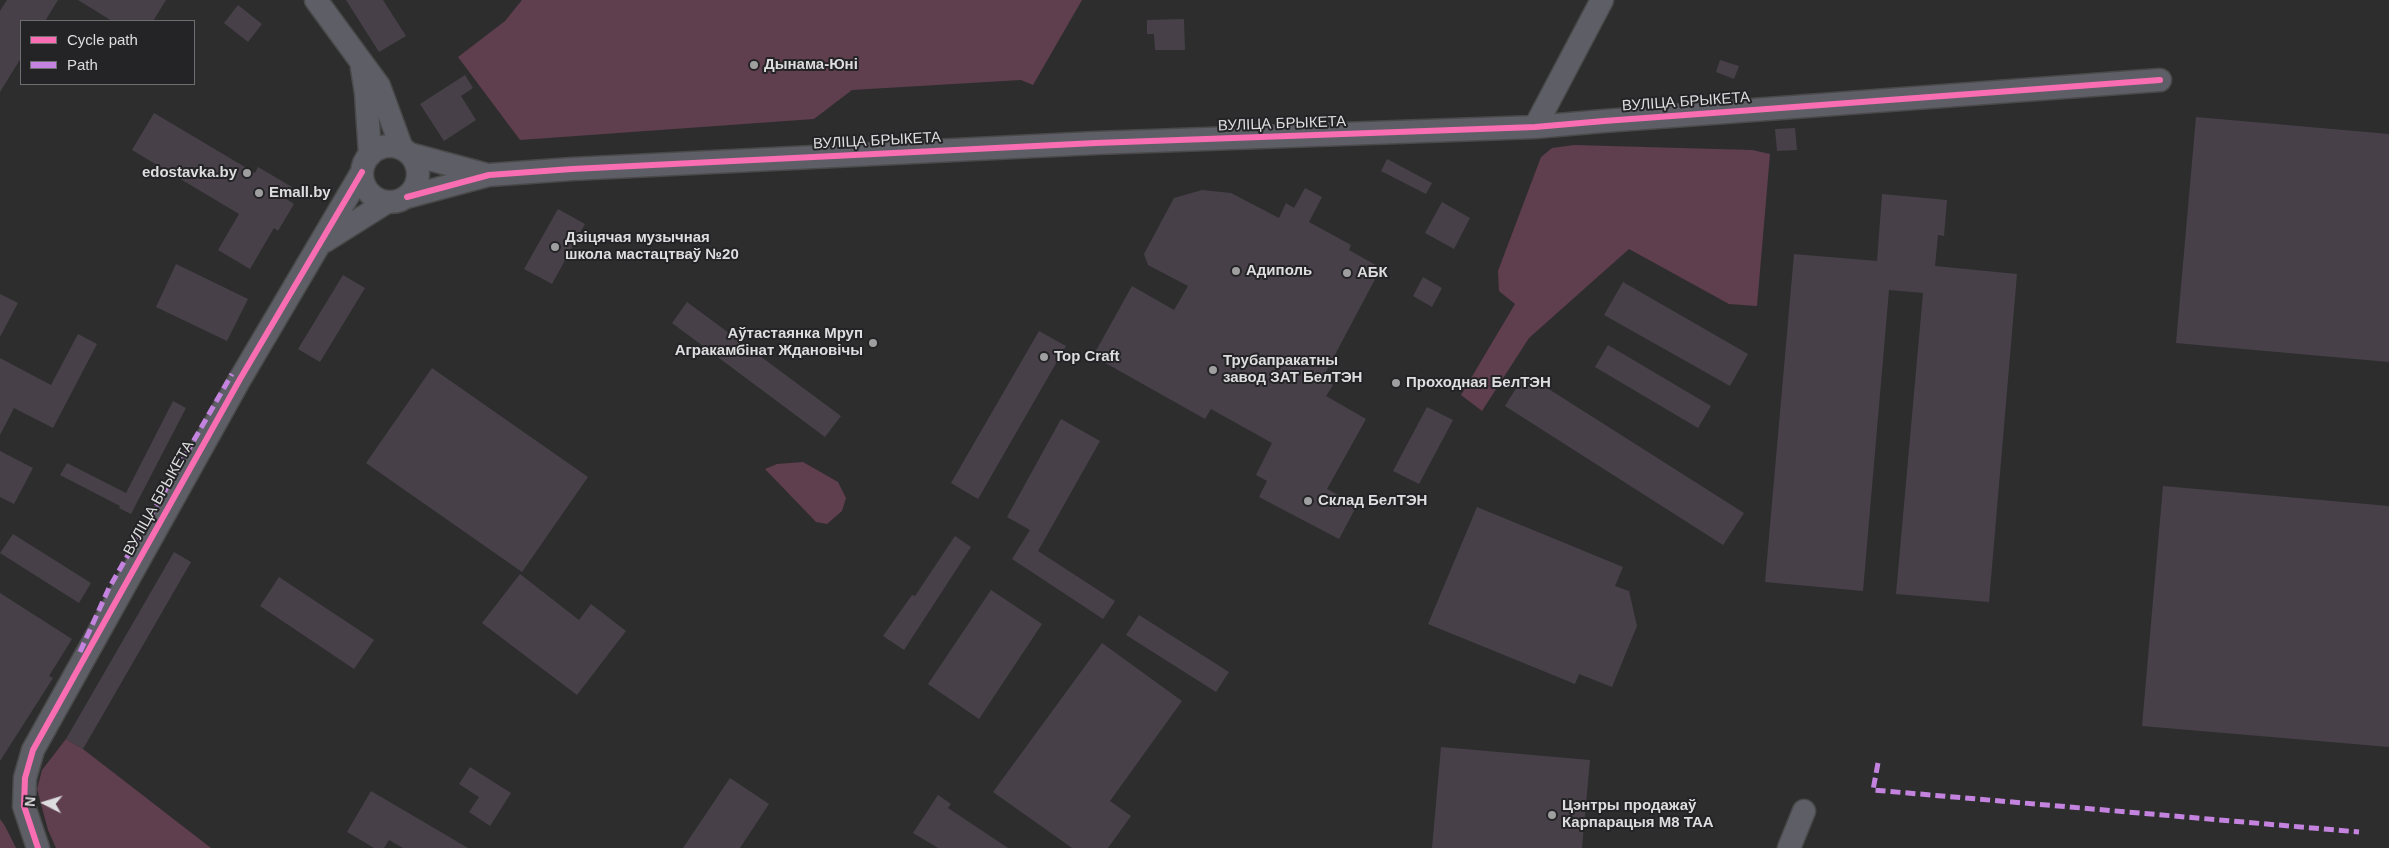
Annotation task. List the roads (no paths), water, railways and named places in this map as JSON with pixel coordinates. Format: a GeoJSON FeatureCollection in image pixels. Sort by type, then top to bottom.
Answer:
{"type":"FeatureCollection","features":[{"type":"Feature","properties":{"kind":"street"},"geometry":{"type":"LineString","coordinates":[[316,0],[361,59],[379,86],[406,151],[418,171],[413,190],[397,199],[377,198],[369,192],[364,183],[366,164],[366,93],[361,59]]}},
{"type":"Feature","properties":{"kind":"street"},"geometry":{"type":"LineString","coordinates":[[1535,128],[1602,0]]}},
{"type":"Feature","properties":{"kind":"street","name":"ВУЛІЦА БРЫКЕТА"},"geometry":{"type":"LineString","coordinates":[[320,244],[397,199],[489,175],[1005,148],[1535,128],[1614,120],[2160,80]]}},
{"type":"Feature","properties":{"kind":"street"},"geometry":{"type":"LineString","coordinates":[[366,164],[385,146],[406,151]]}},
{"type":"Feature","properties":{"kind":"street","name":"ВУЛІЦА БРЫКЕТА"},"geometry":{"type":"LineString","coordinates":[[406,151],[489,175]]}},
{"type":"Feature","properties":{"kind":"street","name":"ВУЛІЦА БРЫКЕТА"},"geometry":{"type":"LineString","coordinates":[[38,848],[24,806],[25,778],[33,750],[240,379],[366,164]]}},
{"type":"Feature","properties":{"kind":"street"},"geometry":{"type":"LineString","coordinates":[[1789,848],[1804,811]]}},
{"type":"Feature","properties":{"kind":"place","name":"Дынама-Юні"},"geometry":{"type":"Point","coordinates":[754,65]}},
{"type":"Feature","properties":{"kind":"place","name":"edostavka.by"},"geometry":{"type":"Point","coordinates":[247,173]}},
{"type":"Feature","properties":{"kind":"place","name":"Emall.by"},"geometry":{"type":"Point","coordinates":[259,193]}},
{"type":"Feature","properties":{"kind":"place","name":"Дзіцячая музычная школа мастацтваў №20"},"geometry":{"type":"Point","coordinates":[555,247]}},
{"type":"Feature","properties":{"kind":"place","name":"Адиполь"},"geometry":{"type":"Point","coordinates":[1236,271]}},
{"type":"Feature","properties":{"kind":"place","name":"АБК"},"geometry":{"type":"Point","coordinates":[1347,273]}},
{"type":"Feature","properties":{"kind":"place","name":"Аўтастаянка Мруп Агракамбінат Ждановічы"},"geometry":{"type":"Point","coordinates":[873,343]}},
{"type":"Feature","properties":{"kind":"place","name":"Top Craft"},"geometry":{"type":"Point","coordinates":[1044,357]}},
{"type":"Feature","properties":{"kind":"place","name":"Трубапракатны завод ЗАТ БелТЭН"},"geometry":{"type":"Point","coordinates":[1213,370]}},
{"type":"Feature","properties":{"kind":"place","name":"Проходная БелТЭН"},"geometry":{"type":"Point","coordinates":[1396,383]}},
{"type":"Feature","properties":{"kind":"place","name":"Склад БелТЭН"},"geometry":{"type":"Point","coordinates":[1308,501]}},
{"type":"Feature","properties":{"kind":"place","name":"Цэнтры продажаў Карпарацыя М8 ТАА"},"geometry":{"type":"Point","coordinates":[1552,815]}}]}
